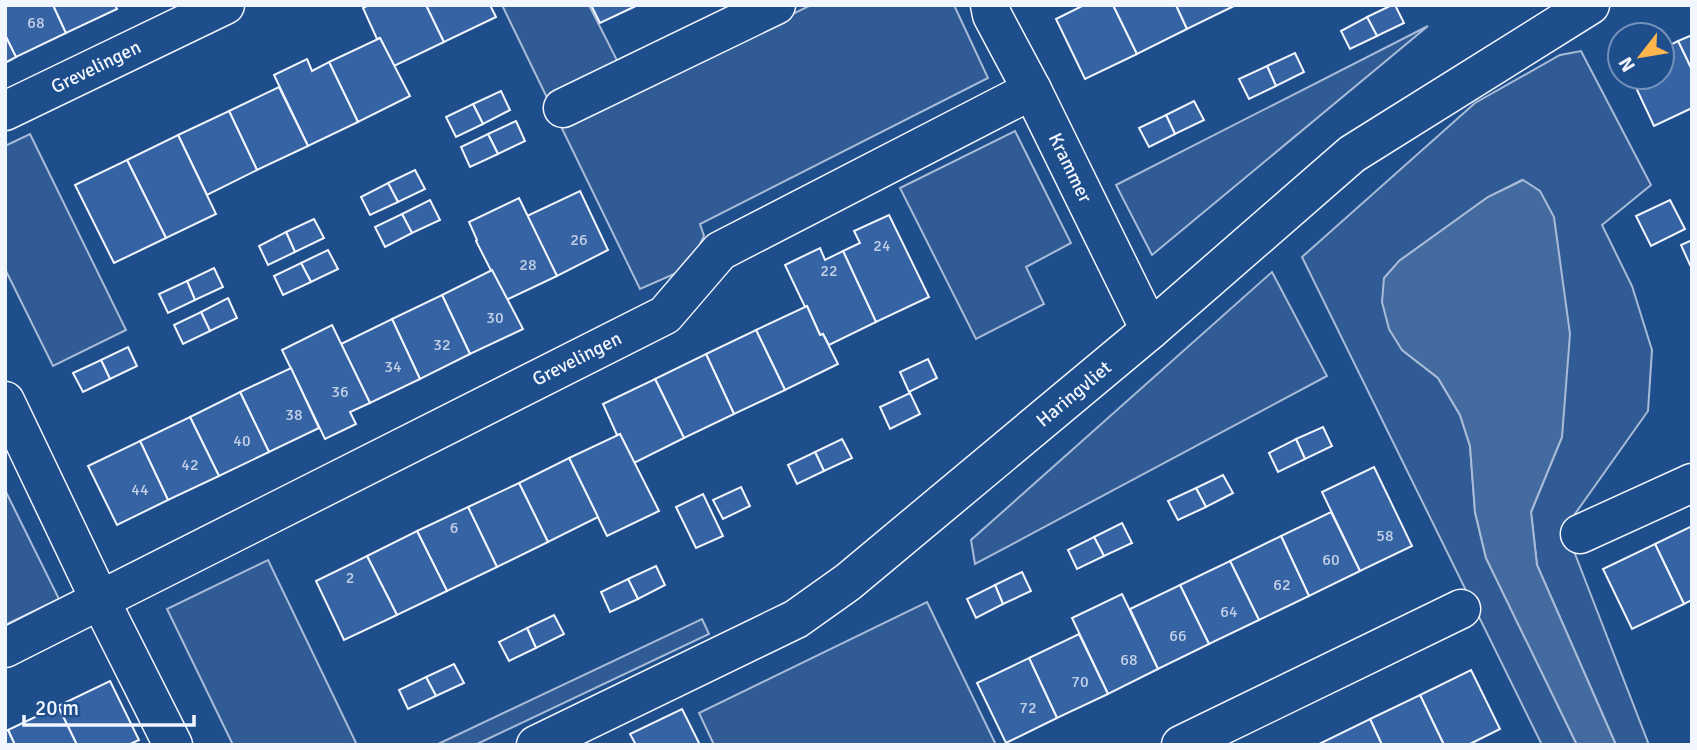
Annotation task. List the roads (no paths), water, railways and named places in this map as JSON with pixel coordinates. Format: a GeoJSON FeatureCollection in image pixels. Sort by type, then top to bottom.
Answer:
{"type":"FeatureCollection","features":[{"type":"Feature","properties":{"kind":"street","name":"Grevelingen"},"geometry":{"type":"LineString","coordinates":[[5,111],[225,5]]}},
{"type":"Feature","properties":{"kind":"street"},"geometry":{"type":"LineString","coordinates":[[564,108],[776,5]]}},
{"type":"Feature","properties":{"kind":"street","name":"Krammer"},"geometry":{"type":"LineString","coordinates":[[990,5],[992,15],[1032,90],[1150,331]]}},
{"type":"Feature","properties":{"kind":"street","name":"Haringvliet"},"geometry":{"type":"LineString","coordinates":[[536,745],[796,619],[848,582],[1150,331],[1352,154],[1590,5]]}},
{"type":"Feature","properties":{"kind":"street","name":"Grevelingen"},"geometry":{"type":"LineString","coordinates":[[5,648],[665,315],[720,251],[1032,90]]}},
{"type":"Feature","properties":{"kind":"street"},"geometry":{"type":"LineString","coordinates":[[5,401],[173,745]]}},
{"type":"Feature","properties":{"kind":"street"},"geometry":{"type":"LineString","coordinates":[[1580,534],[1692,483]]}},
{"type":"Feature","properties":{"kind":"street"},"geometry":{"type":"LineString","coordinates":[[1181,745],[1461,609]]}}]}
